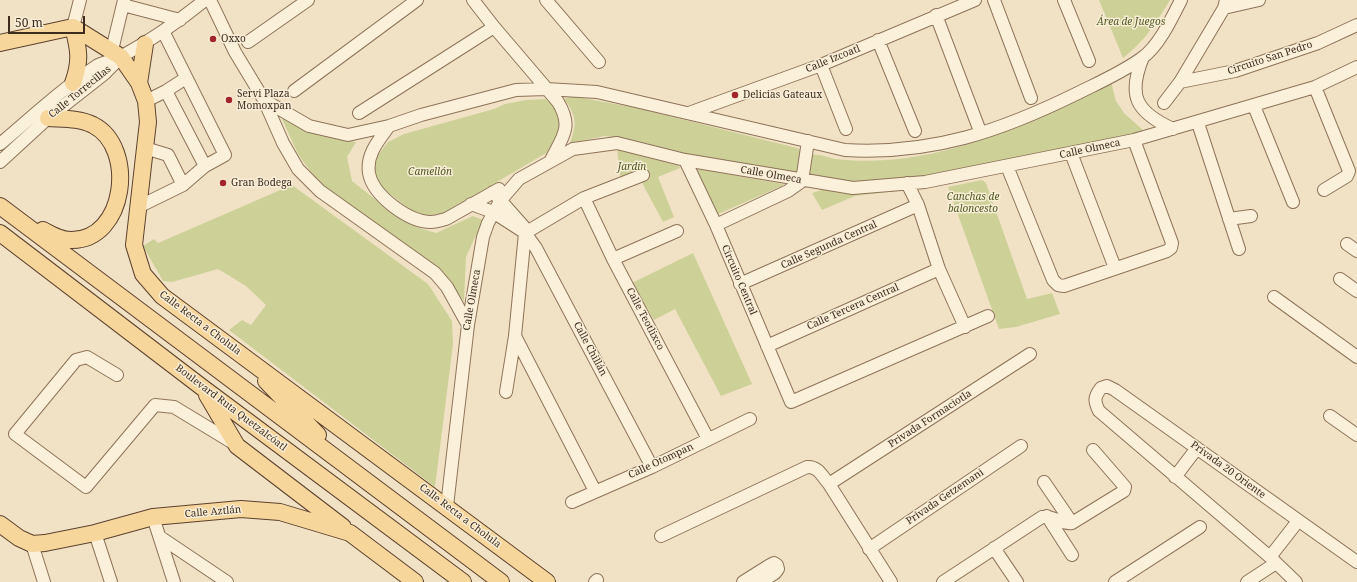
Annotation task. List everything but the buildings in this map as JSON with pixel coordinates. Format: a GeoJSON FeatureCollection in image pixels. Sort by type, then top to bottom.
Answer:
{"type":"FeatureCollection","features":[{"type":"Feature","properties":{"kind":"main road"},"geometry":{"type":"LineString","coordinates":[[0,43],[73,27],[79,59],[78,69],[73,83]]}},
{"type":"Feature","properties":{"kind":"main road","name":"Calle Recta a Cholula"},"geometry":{"type":"LineString","coordinates":[[73,27],[116,54],[139,83],[146,101],[148,122],[134,245],[143,274],[162,296],[548,582]]}},
{"type":"Feature","properties":{"kind":"main road"},"geometry":{"type":"LineString","coordinates":[[139,83],[144,44]]}},
{"type":"Feature","properties":{"kind":"main road"},"geometry":{"type":"LineString","coordinates":[[5,210],[61,239],[80,240],[101,228],[112,214],[118,201],[120,176],[114,148],[102,132],[86,121],[48,118]]}},
{"type":"Feature","properties":{"kind":"main road"},"geometry":{"type":"LineString","coordinates":[[5,210],[501,582]]}},
{"type":"Feature","properties":{"kind":"main road","name":"Boulevard Ruta Quetzalcóatl"},"geometry":{"type":"LineString","coordinates":[[0,233],[203,388],[464,582]]}},
{"type":"Feature","properties":{"kind":"main road"},"geometry":{"type":"LineString","coordinates":[[233,348],[352,470]]}},
{"type":"Feature","properties":{"kind":"main road"},"geometry":{"type":"LineString","coordinates":[[203,388],[238,446],[350,533]]}},
{"type":"Feature","properties":{"kind":"main road","name":"Calle Aztlán"},"geometry":{"type":"LineString","coordinates":[[32,544],[45,543],[95,533],[153,517],[241,509],[280,512],[350,533],[415,582]]}},
{"type":"Feature","properties":{"kind":"main road"},"geometry":{"type":"LineString","coordinates":[[0,524],[19,538],[32,544]]}},
{"type":"Feature","properties":{"kind":"street"},"geometry":{"type":"LineString","coordinates":[[73,27],[80,0]]}},
{"type":"Feature","properties":{"kind":"street"},"geometry":{"type":"LineString","coordinates":[[180,20],[123,3],[116,54],[144,44],[180,20],[205,0]]}},
{"type":"Feature","properties":{"kind":"street"},"geometry":{"type":"LineString","coordinates":[[210,0],[235,52],[264,100],[283,143],[298,169],[320,191],[435,273],[446,287],[468,324]]}},
{"type":"Feature","properties":{"kind":"street"},"geometry":{"type":"LineString","coordinates":[[248,42],[308,0]]}},
{"type":"Feature","properties":{"kind":"street"},"geometry":{"type":"LineString","coordinates":[[294,92],[417,0]]}},
{"type":"Feature","properties":{"kind":"street"},"geometry":{"type":"LineString","coordinates":[[473,0],[558,102],[565,113],[567,123],[562,138],[551,160]]}},
{"type":"Feature","properties":{"kind":"street"},"geometry":{"type":"LineString","coordinates":[[546,0],[599,62]]}},
{"type":"Feature","properties":{"kind":"street","name":"Calle Izcoatl"},"geometry":{"type":"LineString","coordinates":[[689,113],[820,65],[936,15],[975,0]]}},
{"type":"Feature","properties":{"kind":"street"},"geometry":{"type":"LineString","coordinates":[[994,0],[1031,98]]}},
{"type":"Feature","properties":{"kind":"street"},"geometry":{"type":"LineString","coordinates":[[1064,0],[1089,61]]}},
{"type":"Feature","properties":{"kind":"street"},"geometry":{"type":"LineString","coordinates":[[264,100],[309,126],[348,135],[389,126],[421,115],[516,90],[546,88],[597,92],[845,150],[877,152],[945,144],[981,133],[1037,112],[1100,82],[1143,57],[1160,36],[1181,0]]}},
{"type":"Feature","properties":{"kind":"street"},"geometry":{"type":"LineString","coordinates":[[1164,103],[1180,82],[1225,4],[1259,0]]}},
{"type":"Feature","properties":{"kind":"street"},"geometry":{"type":"LineString","coordinates":[[936,15],[978,126]]}},
{"type":"Feature","properties":{"kind":"street","name":"Circuito San Pedro"},"geometry":{"type":"LineString","coordinates":[[1180,82],[1235,71],[1318,43],[1357,25]]}},
{"type":"Feature","properties":{"kind":"street"},"geometry":{"type":"LineString","coordinates":[[359,113],[494,27]]}},
{"type":"Feature","properties":{"kind":"street"},"geometry":{"type":"LineString","coordinates":[[138,207],[183,185],[204,166],[225,156],[163,31]]}},
{"type":"Feature","properties":{"kind":"street"},"geometry":{"type":"LineString","coordinates":[[878,40],[915,131]]}},
{"type":"Feature","properties":{"kind":"street","name":"Calle Torrecillas"},"geometry":{"type":"LineString","coordinates":[[0,144],[73,83],[116,54]]}},
{"type":"Feature","properties":{"kind":"street","name":"Calle Torrecillas"},"geometry":{"type":"LineString","coordinates":[[0,162],[48,118],[104,74],[116,54]]}},
{"type":"Feature","properties":{"kind":"street"},"geometry":{"type":"LineString","coordinates":[[1143,57],[1135,82],[1137,101],[1148,115],[1173,129]]}},
{"type":"Feature","properties":{"kind":"street"},"geometry":{"type":"LineString","coordinates":[[820,65],[846,129]]}},
{"type":"Feature","properties":{"kind":"street","name":"Calle Olmeca"},"geometry":{"type":"LineString","coordinates":[[447,506],[468,324],[483,237],[493,212],[496,197],[519,179],[573,149],[618,143],[685,160],[802,181],[853,188],[925,182],[1134,140],[1198,123],[1315,87],[1357,67]]}},
{"type":"Feature","properties":{"kind":"street"},"geometry":{"type":"LineString","coordinates":[[146,101],[166,91],[186,78]]}},
{"type":"Feature","properties":{"kind":"street"},"geometry":{"type":"LineString","coordinates":[[1315,87],[1349,171],[1347,176],[1324,190]]}},
{"type":"Feature","properties":{"kind":"street"},"geometry":{"type":"LineString","coordinates":[[166,91],[204,166]]}},
{"type":"Feature","properties":{"kind":"street"},"geometry":{"type":"LineString","coordinates":[[1254,106],[1293,202]]}},
{"type":"Feature","properties":{"kind":"street"},"geometry":{"type":"LineString","coordinates":[[1198,123],[1239,249]]}},
{"type":"Feature","properties":{"kind":"street"},"geometry":{"type":"LineString","coordinates":[[389,126],[373,148],[369,172],[376,190],[402,212],[430,222],[446,219],[471,204],[496,197]]}},
{"type":"Feature","properties":{"kind":"street"},"geometry":{"type":"LineString","coordinates":[[1007,166],[1053,280],[1058,285],[1064,286],[1167,251],[1171,248],[1172,243],[1134,140]]}},
{"type":"Feature","properties":{"kind":"street"},"geometry":{"type":"LineString","coordinates":[[716,225],[788,191],[802,181],[808,141]]}},
{"type":"Feature","properties":{"kind":"street"},"geometry":{"type":"LineString","coordinates":[[145,148],[168,155],[183,185]]}},
{"type":"Feature","properties":{"kind":"street"},"geometry":{"type":"LineString","coordinates":[[1070,153],[1115,268]]}},
{"type":"Feature","properties":{"kind":"street","name":"Circuito Central"},"geometry":{"type":"LineString","coordinates":[[685,160],[716,225],[791,402],[965,327]]}},
{"type":"Feature","properties":{"kind":"street"},"geometry":{"type":"LineString","coordinates":[[506,392],[515,336],[525,233],[584,198],[643,175]]}},
{"type":"Feature","properties":{"kind":"street"},"geometry":{"type":"LineString","coordinates":[[907,183],[918,205],[939,269],[965,327],[988,316]]}},
{"type":"Feature","properties":{"kind":"street","name":"Calle Chillán"},"geometry":{"type":"LineString","coordinates":[[496,197],[524,227],[525,233],[536,248],[652,466]]}},
{"type":"Feature","properties":{"kind":"street","name":"Calle Teotlixco"},"geometry":{"type":"LineString","coordinates":[[584,198],[613,259],[708,439]]}},
{"type":"Feature","properties":{"kind":"street","name":"Calle Chillán"},"geometry":{"type":"LineString","coordinates":[[471,204],[493,212],[518,230],[525,233]]}},
{"type":"Feature","properties":{"kind":"street","name":"Calle Segunda Central"},"geometry":{"type":"LineString","coordinates":[[740,284],[918,205]]}},
{"type":"Feature","properties":{"kind":"street"},"geometry":{"type":"LineString","coordinates":[[1229,219],[1252,216]]}},
{"type":"Feature","properties":{"kind":"street"},"geometry":{"type":"LineString","coordinates":[[613,259],[677,231]]}},
{"type":"Feature","properties":{"kind":"street","name":"Calle Tercera Central"},"geometry":{"type":"LineString","coordinates":[[767,346],[939,269]]}},
{"type":"Feature","properties":{"kind":"street"},"geometry":{"type":"LineString","coordinates":[[1340,279],[1357,291]]}},
{"type":"Feature","properties":{"kind":"street"},"geometry":{"type":"LineString","coordinates":[[1274,297],[1357,357]]}},
{"type":"Feature","properties":{"kind":"street"},"geometry":{"type":"LineString","coordinates":[[515,336],[595,491]]}},
{"type":"Feature","properties":{"kind":"street","name":"Privada Formaciotla"},"geometry":{"type":"LineString","coordinates":[[829,484],[1030,354]]}},
{"type":"Feature","properties":{"kind":"street"},"geometry":{"type":"LineString","coordinates":[[117,375],[88,357],[76,360],[15,434],[86,487],[155,404],[174,407],[238,446]]}},
{"type":"Feature","properties":{"kind":"street","name":"Privada 20 Oriente"},"geometry":{"type":"LineString","coordinates":[[1175,477],[1099,411],[1095,403],[1095,397],[1101,388],[1107,386],[1115,390],[1357,562]]}},
{"type":"Feature","properties":{"kind":"street"},"geometry":{"type":"LineString","coordinates":[[1330,416],[1357,435]]}},
{"type":"Feature","properties":{"kind":"street","name":"Calle Otompan"},"geometry":{"type":"LineString","coordinates":[[572,502],[750,419]]}},
{"type":"Feature","properties":{"kind":"street","name":"Privada Getzemani"},"geometry":{"type":"LineString","coordinates":[[869,549],[1021,446]]}},
{"type":"Feature","properties":{"kind":"street"},"geometry":{"type":"LineString","coordinates":[[1197,448],[1175,477],[1273,560],[1296,582]]}},
{"type":"Feature","properties":{"kind":"street"},"geometry":{"type":"LineString","coordinates":[[945,582],[1042,517],[1047,516],[1067,524],[1072,523],[1124,490],[1124,487],[1093,450]]}},
{"type":"Feature","properties":{"kind":"street"},"geometry":{"type":"LineString","coordinates":[[661,536],[807,467],[813,466],[829,484],[891,582]]}},
{"type":"Feature","properties":{"kind":"street"},"geometry":{"type":"LineString","coordinates":[[1044,482],[1072,523]]}},
{"type":"Feature","properties":{"kind":"street"},"geometry":{"type":"LineString","coordinates":[[1047,516],[1072,555]]}},
{"type":"Feature","properties":{"kind":"street"},"geometry":{"type":"LineString","coordinates":[[153,517],[174,582]]}},
{"type":"Feature","properties":{"kind":"street"},"geometry":{"type":"LineString","coordinates":[[1247,582],[1273,560],[1298,521]]}},
{"type":"Feature","properties":{"kind":"street"},"geometry":{"type":"LineString","coordinates":[[1115,582],[1200,527]]}},
{"type":"Feature","properties":{"kind":"street"},"geometry":{"type":"LineString","coordinates":[[95,533],[111,582]]}},
{"type":"Feature","properties":{"kind":"street"},"geometry":{"type":"LineString","coordinates":[[160,537],[227,582]]}},
{"type":"Feature","properties":{"kind":"street"},"geometry":{"type":"LineString","coordinates":[[32,544],[44,582]]}},
{"type":"Feature","properties":{"kind":"street"},"geometry":{"type":"LineString","coordinates":[[994,548],[1016,582]]}},
{"type":"Feature","properties":{"kind":"street"},"geometry":{"type":"LineString","coordinates":[[743,582],[774,563],[777,565],[778,568],[775,573],[761,582]]}},
{"type":"Feature","properties":{"kind":"green space","name":"Área de Juegos"},"geometry":{"type":"Polygon","coordinates":[[[1099,0],[1170,0],[1150,31],[1131,52],[1123,58],[1099,0]]]}},
{"type":"Feature","properties":{"kind":"green space"},"geometry":{"type":"Polygon","coordinates":[[[1111,82],[1116,101],[1124,113],[1144,131],[955,173],[847,186],[806,178],[809,155],[819,155],[853,161],[871,161],[906,158],[956,148],[1005,131],[1052,111],[1098,90],[1111,82]]]}},
{"type":"Feature","properties":{"kind":"green space"},"geometry":{"type":"Polygon","coordinates":[[[572,96],[637,108],[797,148],[803,151],[796,177],[732,165],[637,141],[605,136],[570,143],[575,125],[571,110],[564,99],[572,96]]]}},
{"type":"Feature","properties":{"kind":"green space","name":"Camellón"},"geometry":{"type":"Polygon","coordinates":[[[545,99],[552,104],[562,118],[557,144],[548,152],[444,213],[427,216],[411,210],[378,185],[374,171],[378,155],[388,142],[404,134],[494,109],[505,104],[526,100],[545,99]]]}},
{"type":"Feature","properties":{"kind":"green space"},"geometry":{"type":"Polygon","coordinates":[[[285,118],[307,131],[332,138],[356,142],[347,157],[352,181],[390,211],[416,227],[436,233],[473,216],[483,220],[466,257],[464,301],[440,272],[323,189],[298,154],[282,119],[285,118]]]}},
{"type":"Feature","properties":{"kind":"green space","name":"Jardín"},"geometry":{"type":"Polygon","coordinates":[[[617,149],[679,166],[680,168],[658,177],[674,217],[663,222],[640,179],[621,184],[617,149]]]}},
{"type":"Feature","properties":{"kind":"green space"},"geometry":{"type":"Polygon","coordinates":[[[698,169],[784,185],[716,215],[697,171],[698,169]]]}},
{"type":"Feature","properties":{"kind":"green space","name":"Canchas de baloncesto"},"geometry":{"type":"Polygon","coordinates":[[[982,180],[986,183],[1027,299],[1052,293],[1060,314],[1016,327],[999,329],[948,187],[982,180]]]}},
{"type":"Feature","properties":{"kind":"green space"},"geometry":{"type":"Polygon","coordinates":[[[292,185],[428,284],[452,321],[453,344],[435,487],[229,330],[242,320],[251,325],[266,305],[246,286],[218,269],[172,282],[163,281],[143,246],[154,239],[158,243],[292,185]]]}},
{"type":"Feature","properties":{"kind":"green space"},"geometry":{"type":"Polygon","coordinates":[[[822,190],[853,192],[905,190],[855,196],[822,210],[812,193],[822,190]]]}},
{"type":"Feature","properties":{"kind":"green space"},"geometry":{"type":"Polygon","coordinates":[[[693,253],[752,384],[721,396],[675,309],[654,320],[632,283],[693,253]]]}},
{"type":"Feature","properties":{"kind":"place","name":"Oxxo"},"geometry":{"type":"Point","coordinates":[213,39]}},
{"type":"Feature","properties":{"kind":"place","name":"Delicias Gateaux"},"geometry":{"type":"Point","coordinates":[735,95]}},
{"type":"Feature","properties":{"kind":"place","name":"Servi Plaza Momoxpan"},"geometry":{"type":"Point","coordinates":[229,100]}},
{"type":"Feature","properties":{"kind":"place","name":"Gran Bodega"},"geometry":{"type":"Point","coordinates":[223,183]}}]}
